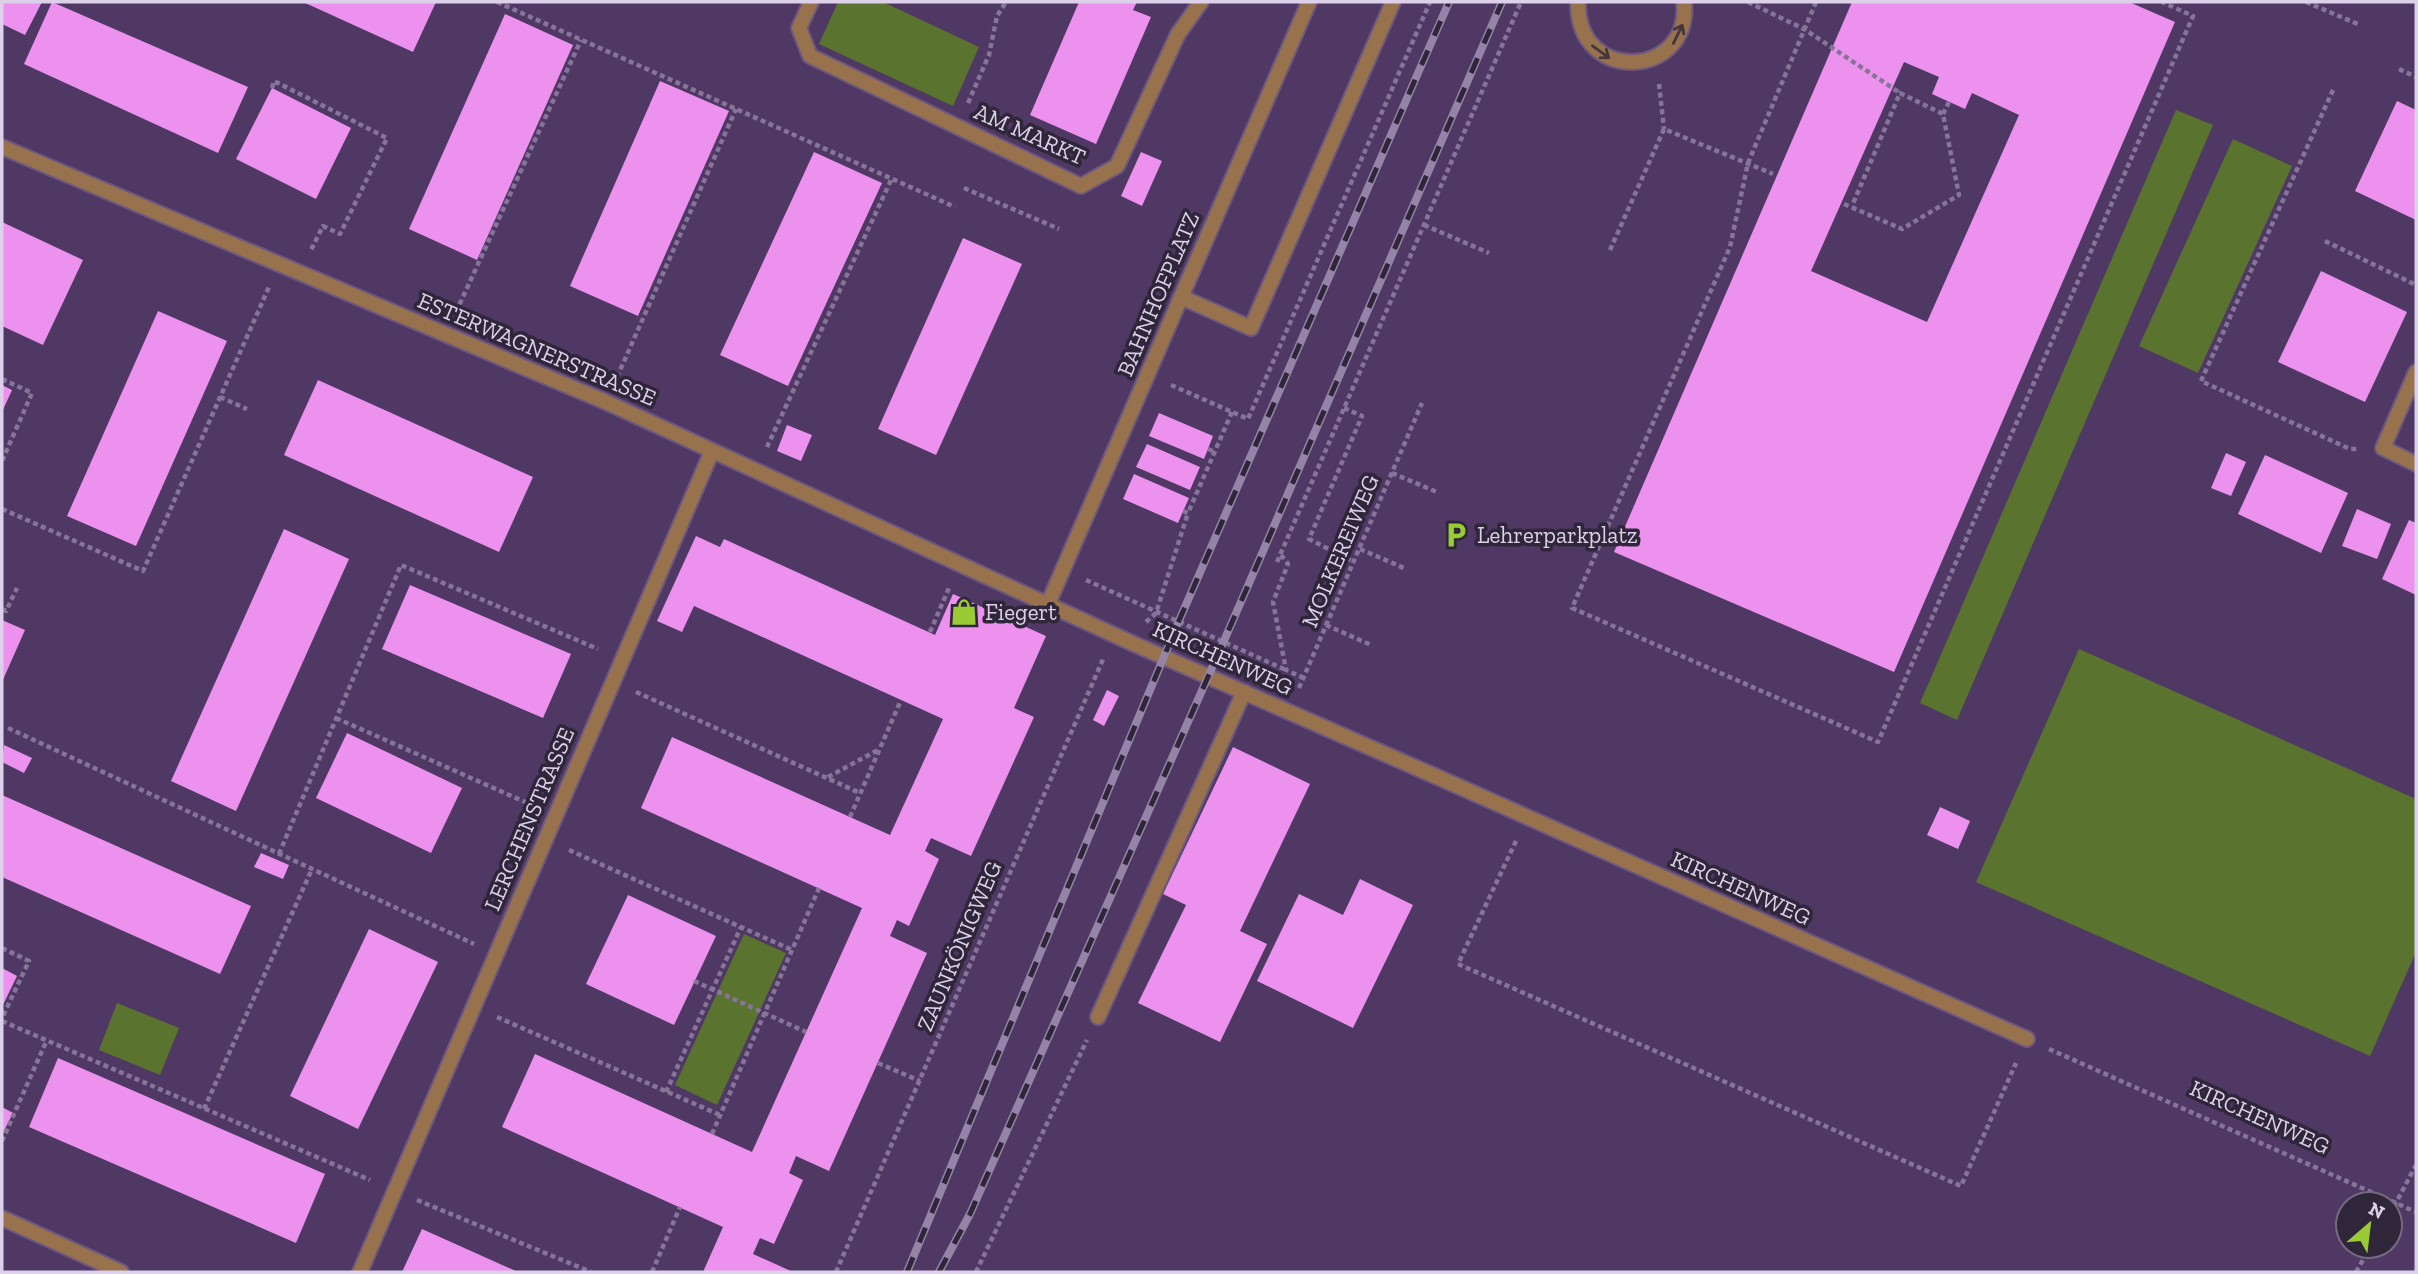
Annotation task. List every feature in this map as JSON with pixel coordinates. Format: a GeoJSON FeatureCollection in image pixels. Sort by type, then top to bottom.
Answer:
{"type":"FeatureCollection","features":[{"type":"Feature","properties":{"kind":"street","name":"AM MARKT"},"geometry":{"type":"LineString","coordinates":[[811,2],[799,28],[810,56],[1081,186],[1117,166],[1178,34],[1201,2]]}},
{"type":"Feature","properties":{"kind":"street","name":"BAHNHOFPLATZ"},"geometry":{"type":"LineString","coordinates":[[1048,604],[1309,2]]}},
{"type":"Feature","properties":{"kind":"street"},"geometry":{"type":"LineString","coordinates":[[1181,297],[1251,327],[1393,2]]}},
{"type":"Feature","properties":{"kind":"street"},"geometry":{"type":"LineString","coordinates":[[1578,2],[1578,18],[1584,36],[1597,51],[1616,61],[1636,64],[1656,58],[1672,45],[1683,25],[1684,2]]}},
{"type":"Feature","properties":{"kind":"street","name":"ESTERWAGNERSTRASSE"},"geometry":{"type":"LineString","coordinates":[[2,147],[606,402],[1048,604]]}},
{"type":"Feature","properties":{"kind":"street"},"geometry":{"type":"LineString","coordinates":[[2416,372],[2383,448],[2416,464]]}},
{"type":"Feature","properties":{"kind":"street","name":"LERCHENSTRASSE"},"geometry":{"type":"LineString","coordinates":[[360,1272],[712,451]]}},
{"type":"Feature","properties":{"kind":"street","name":"KIRCHENWEG"},"geometry":{"type":"LineString","coordinates":[[1048,604],[2027,1039]]}},
{"type":"Feature","properties":{"kind":"street"},"geometry":{"type":"LineString","coordinates":[[1098,1017],[1244,692]]}},
{"type":"Feature","properties":{"kind":"street"},"geometry":{"type":"LineString","coordinates":[[2,1218],[121,1272]]}},
{"type":"Feature","properties":{"kind":"path"},"geometry":{"type":"LineString","coordinates":[[497,2],[956,207]]}},
{"type":"Feature","properties":{"kind":"path"},"geometry":{"type":"LineString","coordinates":[[958,126],[989,55],[998,16],[1006,2]]}},
{"type":"Feature","properties":{"kind":"path"},"geometry":{"type":"LineString","coordinates":[[1147,375],[1248,419],[1430,2]]}},
{"type":"Feature","properties":{"kind":"path"},"geometry":{"type":"LineString","coordinates":[[1277,562],[1521,2]]}},
{"type":"Feature","properties":{"kind":"path"},"geometry":{"type":"LineString","coordinates":[[1748,2],[1804,29],[1900,93],[1943,114]]}},
{"type":"Feature","properties":{"kind":"path"},"geometry":{"type":"LineString","coordinates":[[1816,2],[1748,163],[1730,247],[1572,608],[1878,743],[2193,16],[2162,2]]}},
{"type":"Feature","properties":{"kind":"path"},"geometry":{"type":"LineString","coordinates":[[2306,2],[2360,25]]}},
{"type":"Feature","properties":{"kind":"path"},"geometry":{"type":"LineString","coordinates":[[446,335],[581,40]]}},
{"type":"Feature","properties":{"kind":"path"},"geometry":{"type":"LineString","coordinates":[[2399,69],[2416,77]]}},
{"type":"Feature","properties":{"kind":"path"},"geometry":{"type":"LineString","coordinates":[[271,88],[274,81],[387,138],[340,234],[323,226],[299,273]]}},
{"type":"Feature","properties":{"kind":"path"},"geometry":{"type":"LineString","coordinates":[[2333,90],[2201,381],[2350,449],[2383,448]]}},
{"type":"Feature","properties":{"kind":"path"},"geometry":{"type":"LineString","coordinates":[[1609,250],[1664,128],[1660,93]]}},
{"type":"Feature","properties":{"kind":"path"},"geometry":{"type":"LineString","coordinates":[[1852,206],[1900,93]]}},
{"type":"Feature","properties":{"kind":"path"},"geometry":{"type":"LineString","coordinates":[[1844,204],[1902,229],[1959,195],[1943,114],[1949,102]]}},
{"type":"Feature","properties":{"kind":"path"},"geometry":{"type":"LineString","coordinates":[[606,402],[736,109]]}},
{"type":"Feature","properties":{"kind":"path"},"geometry":{"type":"LineString","coordinates":[[1664,128],[1773,174]]}},
{"type":"Feature","properties":{"kind":"path"},"geometry":{"type":"LineString","coordinates":[[756,471],[892,178]]}},
{"type":"Feature","properties":{"kind":"path"},"geometry":{"type":"LineString","coordinates":[[964,188],[1059,229]]}},
{"type":"Feature","properties":{"kind":"path"},"geometry":{"type":"LineString","coordinates":[[1424,225],[1489,253]]}},
{"type":"Feature","properties":{"kind":"path"},"geometry":{"type":"LineString","coordinates":[[2325,241],[2416,285]]}},
{"type":"Feature","properties":{"kind":"path"},"geometry":{"type":"LineString","coordinates":[[2,509],[143,571],[279,264]]}},
{"type":"Feature","properties":{"kind":"path"},"geometry":{"type":"LineString","coordinates":[[2,379],[32,393],[2,461]]}},
{"type":"Feature","properties":{"kind":"path"},"geometry":{"type":"LineString","coordinates":[[220,397],[247,409]]}},
{"type":"Feature","properties":{"kind":"path","name":"MOLKEREIWEG"},"geometry":{"type":"LineString","coordinates":[[1290,712],[1422,403]]}},
{"type":"Feature","properties":{"kind":"path"},"geometry":{"type":"LineString","coordinates":[[1344,408],[1362,416],[1309,539],[1354,562]]}},
{"type":"Feature","properties":{"kind":"path"},"geometry":{"type":"LineString","coordinates":[[1156,613],[1186,512],[1232,412]]}},
{"type":"Feature","properties":{"kind":"path"},"geometry":{"type":"LineString","coordinates":[[1208,449],[1215,452]]}},
{"type":"Feature","properties":{"kind":"path"},"geometry":{"type":"LineString","coordinates":[[1392,473],[1437,492]]}},
{"type":"Feature","properties":{"kind":"path"},"geometry":{"type":"LineString","coordinates":[[1195,478],[1202,481]]}},
{"type":"Feature","properties":{"kind":"path"},"geometry":{"type":"LineString","coordinates":[[1360,549],[1404,568]]}},
{"type":"Feature","properties":{"kind":"path"},"geometry":{"type":"LineString","coordinates":[[1281,555],[1288,565],[1273,602],[1286,670]]}},
{"type":"Feature","properties":{"kind":"path"},"geometry":{"type":"LineString","coordinates":[[930,632],[959,564]]}},
{"type":"Feature","properties":{"kind":"path"},"geometry":{"type":"LineString","coordinates":[[278,854],[401,565],[622,660]]}},
{"type":"Feature","properties":{"kind":"path"},"geometry":{"type":"LineString","coordinates":[[1064,570],[1304,678]]}},
{"type":"Feature","properties":{"kind":"path"},"geometry":{"type":"LineString","coordinates":[[2,609],[6,611],[17,588]]}},
{"type":"Feature","properties":{"kind":"path"},"geometry":{"type":"LineString","coordinates":[[1326,625],[1371,645]]}},
{"type":"Feature","properties":{"kind":"path","name":"ZAUNKÖNIGWEG"},"geometry":{"type":"LineString","coordinates":[[836,1272],[1114,634]]}},
{"type":"Feature","properties":{"kind":"path"},"geometry":{"type":"LineString","coordinates":[[612,682],[860,793]]}},
{"type":"Feature","properties":{"kind":"path"},"geometry":{"type":"LineString","coordinates":[[850,817],[901,700]]}},
{"type":"Feature","properties":{"kind":"path"},"geometry":{"type":"LineString","coordinates":[[336,718],[556,815]]}},
{"type":"Feature","properties":{"kind":"path"},"geometry":{"type":"LineString","coordinates":[[8,728],[496,954]]}},
{"type":"Feature","properties":{"kind":"path"},"geometry":{"type":"LineString","coordinates":[[827,778],[879,749]]}},
{"type":"Feature","properties":{"kind":"path"},"geometry":{"type":"LineString","coordinates":[[1528,818],[1458,964],[1961,1186],[2027,1039]]}},
{"type":"Feature","properties":{"kind":"path"},"geometry":{"type":"LineString","coordinates":[[545,840],[792,950]]}},
{"type":"Feature","properties":{"kind":"path"},"geometry":{"type":"LineString","coordinates":[[204,1109],[312,869]]}},
{"type":"Feature","properties":{"kind":"path"},"geometry":{"type":"LineString","coordinates":[[712,1134],[819,888]]}},
{"type":"Feature","properties":{"kind":"path"},"geometry":{"type":"LineString","coordinates":[[666,1091],[741,927]]}},
{"type":"Feature","properties":{"kind":"path"},"geometry":{"type":"LineString","coordinates":[[2,948],[29,961],[2,1020],[46,1042],[363,1177]]}},
{"type":"Feature","properties":{"kind":"path"},"geometry":{"type":"LineString","coordinates":[[694,981],[806,1032]]}},
{"type":"Feature","properties":{"kind":"path"},"geometry":{"type":"LineString","coordinates":[[474,1007],[720,1115]]}},
{"type":"Feature","properties":{"kind":"path"},"geometry":{"type":"LineString","coordinates":[[976,1272],[1098,1017]]}},
{"type":"Feature","properties":{"kind":"path","name":"KIRCHENWEG"},"geometry":{"type":"LineString","coordinates":[[2027,1039],[2367,1190]]}},
{"type":"Feature","properties":{"kind":"path"},"geometry":{"type":"LineString","coordinates":[[2,1141],[46,1042]]}},
{"type":"Feature","properties":{"kind":"path"},"geometry":{"type":"LineString","coordinates":[[878,1063],[920,1081]]}},
{"type":"Feature","properties":{"kind":"path"},"geometry":{"type":"LineString","coordinates":[[2403,1190],[2416,1165]]}},
{"type":"Feature","properties":{"kind":"path"},"geometry":{"type":"LineString","coordinates":[[395,1191],[591,1272]]}},
{"type":"Feature","properties":{"kind":"path"},"geometry":{"type":"LineString","coordinates":[[652,1272],[680,1208]]}},
{"type":"Feature","properties":{"kind":"green space"},"geometry":{"type":"Polygon","coordinates":[[[838,2],[883,2],[979,47],[953,106],[819,44],[838,2]]]}},
{"type":"Feature","properties":{"kind":"green space"},"geometry":{"type":"Polygon","coordinates":[[[2176,110],[2213,125],[1957,720],[1920,703],[2176,110]]]}},
{"type":"Feature","properties":{"kind":"green space"},"geometry":{"type":"Polygon","coordinates":[[[2233,139],[2292,166],[2198,373],[2139,346],[2233,139]]]}},
{"type":"Feature","properties":{"kind":"green space"},"geometry":{"type":"Polygon","coordinates":[[[2079,649],[2416,799],[2416,952],[2370,1056],[1976,882],[2079,649]]]}},
{"type":"Feature","properties":{"kind":"green space"},"geometry":{"type":"Polygon","coordinates":[[[744,934],[786,953],[717,1105],[675,1085],[744,934]]]}},
{"type":"Feature","properties":{"kind":"green space"},"geometry":{"type":"Polygon","coordinates":[[[117,1003],[179,1028],[160,1075],[99,1050],[117,1003]]]}},
{"type":"Feature","properties":{"kind":"building"},"geometry":{"type":"Polygon","coordinates":[[[2,2],[42,2],[25,35],[2,24],[2,2]]]}},
{"type":"Feature","properties":{"kind":"building"},"geometry":{"type":"Polygon","coordinates":[[[52,2],[248,87],[218,153],[24,64],[52,2]]]}},
{"type":"Feature","properties":{"kind":"building"},"geometry":{"type":"Polygon","coordinates":[[[303,2],[436,2],[413,52],[303,2]]]}},
{"type":"Feature","properties":{"kind":"building"},"geometry":{"type":"Polygon","coordinates":[[[1079,2],[1137,2],[1133,10],[1151,17],[1096,144],[1030,115],[1079,2]]]}},
{"type":"Feature","properties":{"kind":"building"},"geometry":{"type":"Polygon","coordinates":[[[1852,2],[2129,2],[2175,22],[1894,672],[1614,552],[1852,2]],[[1904,62],[1811,271],[1927,322],[2019,115],[1972,93],[1965,109],[1932,94],[1939,77],[1904,62]]]}},
{"type":"Feature","properties":{"kind":"building"},"geometry":{"type":"Polygon","coordinates":[[[505,14],[573,45],[477,260],[409,229],[505,14]]]}},
{"type":"Feature","properties":{"kind":"building"},"geometry":{"type":"Polygon","coordinates":[[[660,81],[729,111],[638,316],[570,286],[660,81]]]}},
{"type":"Feature","properties":{"kind":"building"},"geometry":{"type":"Polygon","coordinates":[[[272,88],[351,128],[316,199],[236,159],[272,88]]]}},
{"type":"Feature","properties":{"kind":"building"},"geometry":{"type":"Polygon","coordinates":[[[2397,101],[2416,110],[2416,220],[2355,191],[2397,101]]]}},
{"type":"Feature","properties":{"kind":"building"},"geometry":{"type":"Polygon","coordinates":[[[814,152],[882,183],[788,386],[720,355],[814,152]]]}},
{"type":"Feature","properties":{"kind":"building"},"geometry":{"type":"Polygon","coordinates":[[[1141,152],[1162,161],[1142,206],[1121,196],[1141,152]]]}},
{"type":"Feature","properties":{"kind":"building"},"geometry":{"type":"Polygon","coordinates":[[[2,222],[83,260],[43,345],[2,326],[2,222]]]}},
{"type":"Feature","properties":{"kind":"building"},"geometry":{"type":"Polygon","coordinates":[[[963,238],[1022,264],[936,455],[878,429],[963,238]]]}},
{"type":"Feature","properties":{"kind":"building"},"geometry":{"type":"Polygon","coordinates":[[[2321,271],[2407,312],[2365,402],[2278,362],[2321,271]]]}},
{"type":"Feature","properties":{"kind":"building"},"geometry":{"type":"Polygon","coordinates":[[[158,311],[227,341],[136,546],[67,516],[158,311]]]}},
{"type":"Feature","properties":{"kind":"building"},"geometry":{"type":"Polygon","coordinates":[[[318,380],[533,477],[499,552],[284,455],[318,380]]]}},
{"type":"Feature","properties":{"kind":"building"},"geometry":{"type":"Polygon","coordinates":[[[2,385],[12,390],[2,412],[2,385]]]}},
{"type":"Feature","properties":{"kind":"building"},"geometry":{"type":"Polygon","coordinates":[[[1159,413],[1213,436],[1204,459],[1149,436],[1159,413]]]}},
{"type":"Feature","properties":{"kind":"building"},"geometry":{"type":"Polygon","coordinates":[[[787,425],[812,435],[801,461],[777,451],[787,425]]]}},
{"type":"Feature","properties":{"kind":"building"},"geometry":{"type":"Polygon","coordinates":[[[1147,444],[1200,467],[1190,490],[1136,467],[1147,444]]]}},
{"type":"Feature","properties":{"kind":"building"},"geometry":{"type":"Polygon","coordinates":[[[2226,453],[2246,462],[2231,496],[2211,488],[2226,453]]]}},
{"type":"Feature","properties":{"kind":"building"},"geometry":{"type":"Polygon","coordinates":[[[2265,455],[2348,493],[2321,553],[2238,514],[2265,455]]]}},
{"type":"Feature","properties":{"kind":"building"},"geometry":{"type":"Polygon","coordinates":[[[1134,474],[1189,498],[1178,523],[1123,499],[1134,474]]]}},
{"type":"Feature","properties":{"kind":"building"},"geometry":{"type":"Polygon","coordinates":[[[2357,509],[2391,524],[2377,559],[2342,546],[2357,509]]]}},
{"type":"Feature","properties":{"kind":"building"},"geometry":{"type":"Polygon","coordinates":[[[2409,520],[2416,523],[2416,595],[2382,579],[2409,520]]]}},
{"type":"Feature","properties":{"kind":"building"},"geometry":{"type":"Polygon","coordinates":[[[284,529],[349,559],[236,811],[171,781],[284,529]]]}},
{"type":"Feature","properties":{"kind":"building"},"geometry":{"type":"Polygon","coordinates":[[[696,536],[720,547],[724,539],[935,635],[953,594],[1046,636],[1014,708],[1034,717],[971,856],[931,838],[925,851],[939,859],[909,926],[897,920],[890,936],[927,953],[829,1171],[796,1156],[789,1173],[803,1180],[774,1244],[760,1238],[753,1254],[793,1272],[703,1272],[723,1227],[502,1127],[535,1054],[752,1152],[862,908],[641,808],[672,737],[890,835],[943,719],[694,606],[682,632],[657,621],[696,536]]]}},
{"type":"Feature","properties":{"kind":"building"},"geometry":{"type":"Polygon","coordinates":[[[410,585],[571,654],[543,718],[382,649],[410,585]]]}},
{"type":"Feature","properties":{"kind":"building"},"geometry":{"type":"Polygon","coordinates":[[[2,620],[25,630],[2,682],[2,620]]]}},
{"type":"Feature","properties":{"kind":"building"},"geometry":{"type":"Polygon","coordinates":[[[1107,690],[1119,696],[1104,726],[1093,720],[1107,690]]]}},
{"type":"Feature","properties":{"kind":"building"},"geometry":{"type":"Polygon","coordinates":[[[347,733],[462,788],[431,853],[316,798],[347,733]]]}},
{"type":"Feature","properties":{"kind":"building"},"geometry":{"type":"Polygon","coordinates":[[[4,745],[32,758],[24,773],[2,762],[4,745]]]}},
{"type":"Feature","properties":{"kind":"building"},"geometry":{"type":"Polygon","coordinates":[[[1233,747],[1310,784],[1240,931],[1267,944],[1220,1042],[1138,1003],[1186,905],[1163,894],[1233,747]]]}},
{"type":"Feature","properties":{"kind":"building"},"geometry":{"type":"Polygon","coordinates":[[[2,795],[251,906],[220,974],[2,877],[2,795]]]}},
{"type":"Feature","properties":{"kind":"building"},"geometry":{"type":"Polygon","coordinates":[[[1940,807],[1970,821],[1958,849],[1927,835],[1940,807]]]}},
{"type":"Feature","properties":{"kind":"building"},"geometry":{"type":"Polygon","coordinates":[[[261,853],[289,865],[283,879],[254,867],[261,853]]]}},
{"type":"Feature","properties":{"kind":"building"},"geometry":{"type":"Polygon","coordinates":[[[1360,879],[1413,905],[1353,1028],[1257,981],[1299,894],[1343,915],[1360,879]]]}},
{"type":"Feature","properties":{"kind":"building"},"geometry":{"type":"Polygon","coordinates":[[[628,895],[716,936],[674,1025],[586,984],[628,895]]]}},
{"type":"Feature","properties":{"kind":"building"},"geometry":{"type":"Polygon","coordinates":[[[369,929],[438,962],[358,1129],[290,1096],[369,929]]]}},
{"type":"Feature","properties":{"kind":"building"},"geometry":{"type":"Polygon","coordinates":[[[2,968],[17,976],[2,1007],[2,968]]]}},
{"type":"Feature","properties":{"kind":"building"},"geometry":{"type":"Polygon","coordinates":[[[58,1058],[325,1174],[296,1243],[29,1127],[58,1058]]]}},
{"type":"Feature","properties":{"kind":"building"},"geometry":{"type":"Polygon","coordinates":[[[2,1107],[13,1113],[2,1135],[2,1107]]]}},
{"type":"Feature","properties":{"kind":"building"},"geometry":{"type":"Polygon","coordinates":[[[422,1229],[518,1272],[402,1272],[422,1229]]]}},
{"type":"Feature","properties":{"kind":"railway"},"geometry":{"type":"LineString","coordinates":[[907,1272],[1178,623],[1449,2]]}},
{"type":"Feature","properties":{"kind":"railway"},"geometry":{"type":"LineString","coordinates":[[939,1272],[970,1214],[1223,643],[1502,2]]}},
{"type":"Feature","properties":{"kind":"place","name":"Lehrerparkplatz"},"geometry":{"type":"Point","coordinates":[1456,535]}},
{"type":"Feature","properties":{"kind":"place","name":"Fiegert"},"geometry":{"type":"Point","coordinates":[964,612]}}]}
